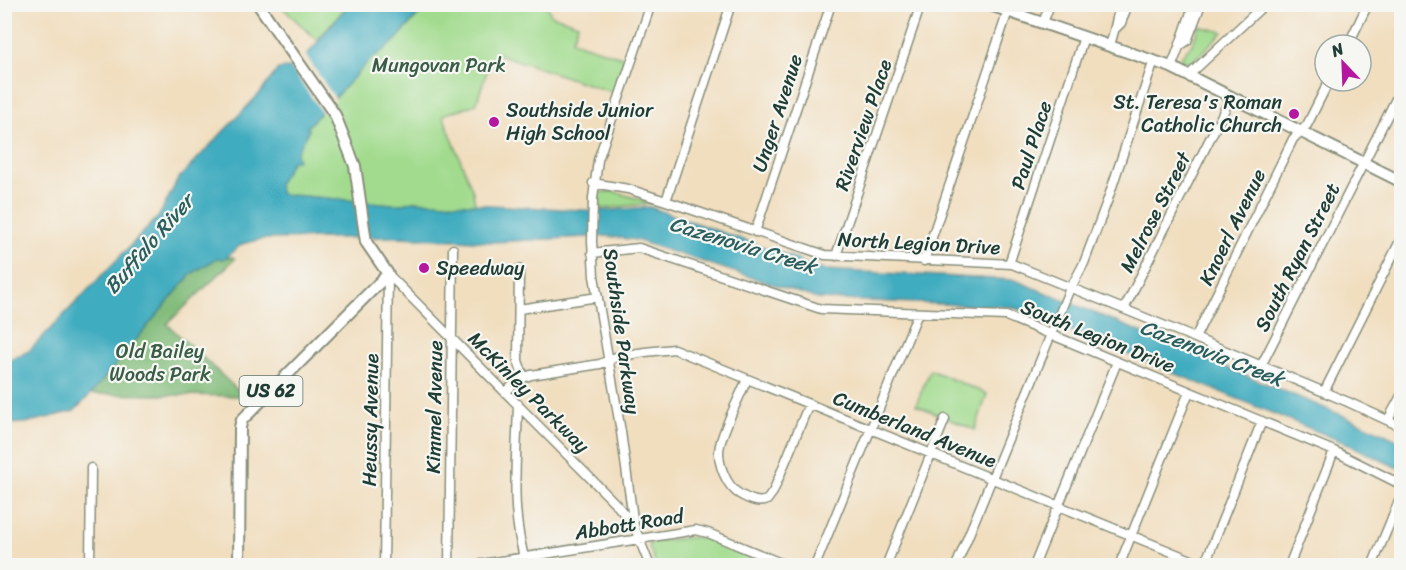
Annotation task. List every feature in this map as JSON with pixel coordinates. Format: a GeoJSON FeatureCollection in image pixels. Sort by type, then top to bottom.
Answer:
{"type":"FeatureCollection","features":[{"type":"Feature","properties":{"kind":"main road"},"geometry":{"type":"LineString","coordinates":[[258,4],[335,116],[355,166],[366,242],[388,274]]}},
{"type":"Feature","properties":{"kind":"main road"},"geometry":{"type":"LineString","coordinates":[[987,4],[1171,67],[1401,182]]}},
{"type":"Feature","properties":{"kind":"main road","name":"US 62"},"geometry":{"type":"LineString","coordinates":[[239,566],[240,427],[242,420],[388,274]]}},
{"type":"Feature","properties":{"kind":"street","name":"Southside Parkway"},"geometry":{"type":"LineString","coordinates":[[634,526],[592,253],[593,183],[597,160],[651,4]]}},
{"type":"Feature","properties":{"kind":"street"},"geometry":{"type":"LineString","coordinates":[[666,201],[731,4]]}},
{"type":"Feature","properties":{"kind":"street","name":"Unger Avenue"},"geometry":{"type":"LineString","coordinates":[[755,232],[831,4]]}},
{"type":"Feature","properties":{"kind":"street","name":"Riverview Place"},"geometry":{"type":"LineString","coordinates":[[836,256],[921,4]]}},
{"type":"Feature","properties":{"kind":"street"},"geometry":{"type":"LineString","coordinates":[[1043,23],[1050,4]]}},
{"type":"Feature","properties":{"kind":"street"},"geometry":{"type":"LineString","coordinates":[[1110,45],[1115,29],[1114,22],[1121,4]]}},
{"type":"Feature","properties":{"kind":"street"},"geometry":{"type":"LineString","coordinates":[[1115,29],[1121,23],[1128,4]]}},
{"type":"Feature","properties":{"kind":"street"},"geometry":{"type":"LineString","coordinates":[[1171,67],[1181,45],[1194,4]]}},
{"type":"Feature","properties":{"kind":"street"},"geometry":{"type":"LineString","coordinates":[[1181,45],[1187,41],[1201,4]]}},
{"type":"Feature","properties":{"kind":"street"},"geometry":{"type":"LineString","coordinates":[[1188,76],[1264,4]]}},
{"type":"Feature","properties":{"kind":"street"},"geometry":{"type":"LineString","coordinates":[[1354,33],[1368,4]]}},
{"type":"Feature","properties":{"kind":"street"},"geometry":{"type":"LineString","coordinates":[[924,261],[1008,11]]}},
{"type":"Feature","properties":{"kind":"street","name":"Paul Place"},"geometry":{"type":"LineString","coordinates":[[1009,264],[1084,37]]}},
{"type":"Feature","properties":{"kind":"street"},"geometry":{"type":"LineString","coordinates":[[956,566],[1051,332],[1069,290],[1084,263],[1108,199],[1154,60]]}},
{"type":"Feature","properties":{"kind":"street","name":"South Ryan Street"},"geometry":{"type":"LineString","coordinates":[[1261,366],[1401,87]]}},
{"type":"Feature","properties":{"kind":"street","name":"Knoerl Avenue"},"geometry":{"type":"LineString","coordinates":[[1195,338],[1293,139],[1307,125],[1323,93]]}},
{"type":"Feature","properties":{"kind":"street","name":"Melrose Street"},"geometry":{"type":"LineString","coordinates":[[1124,309],[1231,97]]}},
{"type":"Feature","properties":{"kind":"street","name":"North Legion Drive"},"geometry":{"type":"LineString","coordinates":[[593,183],[628,189],[825,255],[1009,264],[1069,290],[1124,309],[1195,338],[1401,427]]}},
{"type":"Feature","properties":{"kind":"street"},"geometry":{"type":"LineString","coordinates":[[1324,392],[1401,237]]}},
{"type":"Feature","properties":{"kind":"street","name":"South Legion Drive"},"geometry":{"type":"LineString","coordinates":[[592,253],[639,248],[821,309],[1006,316],[1051,332],[1117,362],[1334,451],[1401,485]]}},
{"type":"Feature","properties":{"kind":"street","name":"Kimmel Avenue"},"geometry":{"type":"LineString","coordinates":[[449,566],[453,249]]}},
{"type":"Feature","properties":{"kind":"street"},"geometry":{"type":"LineString","coordinates":[[506,392],[524,377],[518,361],[519,269]]}},
{"type":"Feature","properties":{"kind":"street","name":"McKinley Parkway"},"geometry":{"type":"LineString","coordinates":[[388,274],[612,500],[634,526],[639,539]]}},
{"type":"Feature","properties":{"kind":"street","name":"Heussy Avenue"},"geometry":{"type":"LineString","coordinates":[[384,566],[388,274]]}},
{"type":"Feature","properties":{"kind":"street"},"geometry":{"type":"LineString","coordinates":[[519,309],[598,297]]}},
{"type":"Feature","properties":{"kind":"street"},"geometry":{"type":"LineString","coordinates":[[815,566],[918,313]]}},
{"type":"Feature","properties":{"kind":"street","name":"Cumberland Avenue"},"geometry":{"type":"LineString","coordinates":[[524,377],[600,364],[608,360],[645,352],[674,349],[1205,565]]}},
{"type":"Feature","properties":{"kind":"street"},"geometry":{"type":"LineString","coordinates":[[1034,566],[1117,362]]}},
{"type":"Feature","properties":{"kind":"street"},"geometry":{"type":"LineString","coordinates":[[747,379],[719,447],[723,475],[738,494],[756,501],[767,500],[773,492],[808,404]]}},
{"type":"Feature","properties":{"kind":"street"},"geometry":{"type":"LineString","coordinates":[[1119,566],[1190,392]]}},
{"type":"Feature","properties":{"kind":"street"},"geometry":{"type":"LineString","coordinates":[[1388,420],[1401,394]]}},
{"type":"Feature","properties":{"kind":"street"},"geometry":{"type":"LineString","coordinates":[[518,404],[516,522],[526,561]]}},
{"type":"Feature","properties":{"kind":"street"},"geometry":{"type":"LineString","coordinates":[[886,566],[945,419]]}},
{"type":"Feature","properties":{"kind":"street"},"geometry":{"type":"LineString","coordinates":[[1205,565],[1262,421]]}},
{"type":"Feature","properties":{"kind":"street"},"geometry":{"type":"LineString","coordinates":[[1289,566],[1334,451]]}},
{"type":"Feature","properties":{"kind":"street"},"geometry":{"type":"LineString","coordinates":[[90,566],[91,468]]}},
{"type":"Feature","properties":{"kind":"street"},"geometry":{"type":"LineString","coordinates":[[1372,566],[1401,494]]}},
{"type":"Feature","properties":{"kind":"street","name":"Abbott Road"},"geometry":{"type":"LineString","coordinates":[[469,566],[526,561],[639,539],[702,531],[789,566]]}},
{"type":"Feature","properties":{"kind":"street"},"geometry":{"type":"LineString","coordinates":[[639,539],[650,566]]}},
{"type":"Feature","properties":{"kind":"green space","name":"Mungovan Park"},"geometry":{"type":"Polygon","coordinates":[[[280,5],[348,5],[317,40],[280,5]]]}},
{"type":"Feature","properties":{"kind":"green space","name":"Mungovan Park"},"geometry":{"type":"Polygon","coordinates":[[[428,5],[547,5],[551,15],[578,24],[572,41],[625,58],[614,93],[498,54],[490,62],[476,104],[443,115],[473,192],[475,205],[413,201],[392,204],[281,194],[277,185],[309,130],[306,128],[370,60],[393,43],[428,5]]]}},
{"type":"Feature","properties":{"kind":"green space"},"geometry":{"type":"Polygon","coordinates":[[[1199,26],[1223,32],[1190,64],[1181,60],[1182,55],[1193,43],[1199,26]]]}},
{"type":"Feature","properties":{"kind":"green space"},"geometry":{"type":"Polygon","coordinates":[[[615,192],[652,203],[601,209],[598,207],[598,194],[615,192]]]}},
{"type":"Feature","properties":{"kind":"green space","name":"Old Bailey Woods Park"},"geometry":{"type":"Polygon","coordinates":[[[233,257],[235,259],[167,324],[244,396],[91,394],[191,274],[217,258],[233,257]]]}},
{"type":"Feature","properties":{"kind":"green space"},"geometry":{"type":"Polygon","coordinates":[[[930,370],[987,394],[975,430],[916,405],[930,370]]]}},
{"type":"Feature","properties":{"kind":"green space"},"geometry":{"type":"Polygon","coordinates":[[[694,537],[706,539],[770,565],[656,565],[649,547],[650,542],[694,537]]]}},
{"type":"Feature","properties":{"kind":"water"},"geometry":{"type":"Polygon","coordinates":[[[428,4],[393,43],[370,60],[307,127],[309,130],[296,154],[298,160],[292,161],[278,185],[281,194],[392,204],[412,201],[601,211],[650,207],[789,256],[812,267],[826,270],[1015,280],[1368,426],[1401,442],[1402,470],[1348,444],[1012,307],[818,299],[636,240],[606,236],[493,242],[401,237],[263,239],[242,244],[224,259],[217,258],[191,274],[91,394],[74,411],[26,423],[5,424],[5,362],[29,351],[159,216],[178,179],[261,92],[278,69],[289,68],[307,55],[348,5],[428,4]]]}},
{"type":"Feature","properties":{"kind":"pier"},"geometry":{"type":"Polygon","coordinates":[[[304,53],[336,100],[323,114],[290,66],[304,53]]]}},
{"type":"Feature","properties":{"kind":"place","name":"St. Teresa's Roman Catholic Church"},"geometry":{"type":"Point","coordinates":[1294,114]}},
{"type":"Feature","properties":{"kind":"place","name":"Southside Junior High School"},"geometry":{"type":"Point","coordinates":[494,122]}},
{"type":"Feature","properties":{"kind":"place","name":"Speedway"},"geometry":{"type":"Point","coordinates":[424,268]}},
{"type":"Feature","properties":{"kind":"water label","name":"Buffalo River"},"geometry":{"type":"Point","coordinates":[149,244]}},
{"type":"Feature","properties":{"kind":"water label","name":"Cazenovia Creek"},"geometry":{"type":"Point","coordinates":[743,245]}},
{"type":"Feature","properties":{"kind":"water label","name":"Cazenovia Creek"},"geometry":{"type":"Point","coordinates":[1212,353]}}]}
